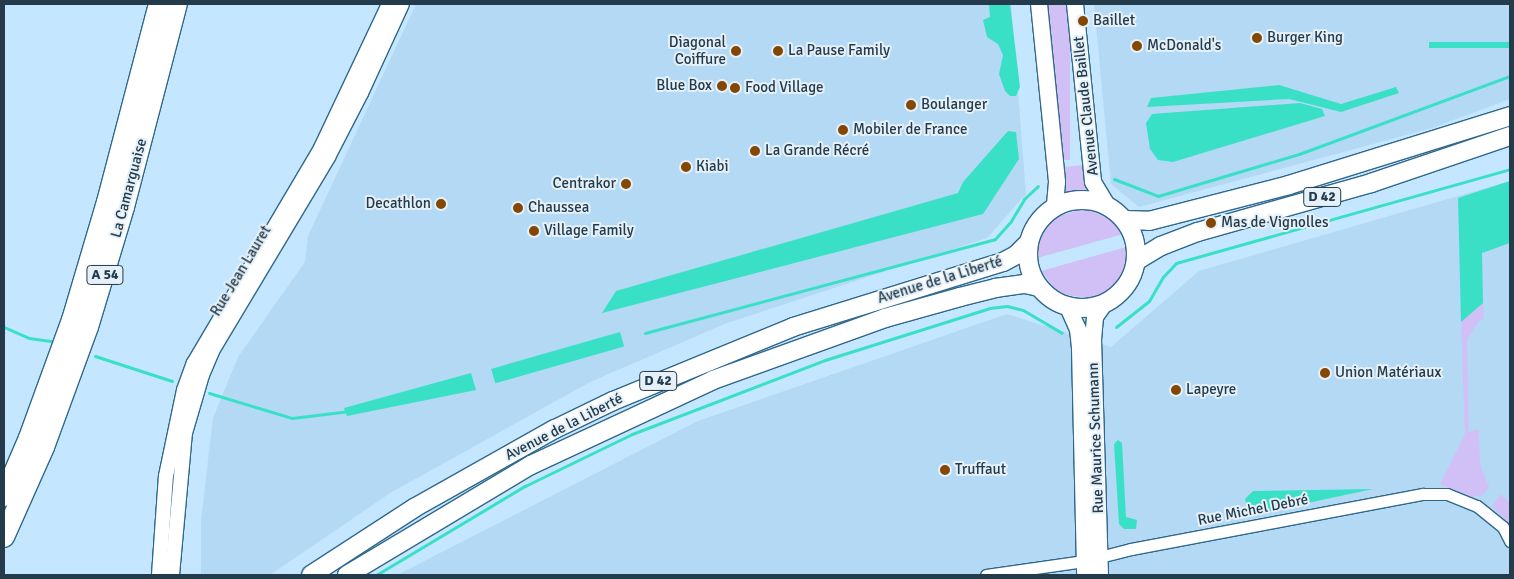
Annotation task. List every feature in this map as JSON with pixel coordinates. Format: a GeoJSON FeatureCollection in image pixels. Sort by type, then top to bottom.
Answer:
{"type":"FeatureCollection","features":[{"type":"Feature","properties":{"kind":"highway","name":"La Camarguaise"},"geometry":{"type":"LineString","coordinates":[[4,496],[52,380],[90,262],[159,4]]}},
{"type":"Feature","properties":{"kind":"highway","name":"La Camarguaise"},"geometry":{"type":"LineString","coordinates":[[4,537],[44,447],[88,327],[124,207],[177,4]]}},
{"type":"Feature","properties":{"kind":"main road"},"geometry":{"type":"LineString","coordinates":[[1039,4],[1057,182],[1055,207]]}},
{"type":"Feature","properties":{"kind":"main road","name":"Avenue Claude Baillet"},"geometry":{"type":"LineString","coordinates":[[1075,4],[1093,182],[1107,205]]}},
{"type":"Feature","properties":{"kind":"main road","name":"D 42"},"geometry":{"type":"LineString","coordinates":[[1125,220],[1149,220],[1289,185],[1510,116]]}},
{"type":"Feature","properties":{"kind":"main road","name":"D 42"},"geometry":{"type":"LineString","coordinates":[[1136,261],[1161,246],[1198,232],[1370,183],[1510,136]]}},
{"type":"Feature","properties":{"kind":"main road"},"geometry":{"type":"LineString","coordinates":[[1076,200],[1107,205],[1125,220],[1135,242],[1136,261],[1129,282],[1104,304],[1087,308],[1068,307],[1050,298],[1039,287],[1029,265],[1029,242],[1036,225],[1055,207],[1076,200]]}},
{"type":"Feature","properties":{"kind":"main road","name":"Avenue de la Liberté"},"geometry":{"type":"LineString","coordinates":[[311,575],[414,508],[555,429],[613,401],[793,327],[1003,262],[1016,255],[1029,242]]}},
{"type":"Feature","properties":{"kind":"main road","name":"Avenue de la Liberté"},"geometry":{"type":"LineString","coordinates":[[347,575],[531,465],[713,380],[832,336],[950,299],[995,288],[1025,284],[1039,287]]}},
{"type":"Feature","properties":{"kind":"main road","name":"Rue Maurice Schumann"},"geometry":{"type":"LineString","coordinates":[[1090,565],[1093,340],[1095,317],[1104,304]]}},
{"type":"Feature","properties":{"kind":"main road","name":"Rue Maurice Schumann"},"geometry":{"type":"LineString","coordinates":[[1068,307],[1078,329],[1080,348],[1090,565],[1100,575]]}},
{"type":"Feature","properties":{"kind":"street","name":"Rue Jean Lauret"},"geometry":{"type":"LineString","coordinates":[[159,575],[166,476],[184,390],[194,363],[321,148],[389,4]]}},
{"type":"Feature","properties":{"kind":"street","name":"Rue Jean Lauret"},"geometry":{"type":"LineString","coordinates":[[172,575],[185,433],[202,374],[212,351],[328,157],[362,93],[402,4]]}},
{"type":"Feature","properties":{"kind":"street","name":"Rue Michel Debré"},"geometry":{"type":"LineString","coordinates":[[986,575],[1090,565],[1423,494],[1447,494],[1477,506],[1503,527],[1510,541]]}},
{"type":"Feature","properties":{"kind":"shaded area"},"geometry":{"type":"Polygon","coordinates":[[[416,4],[1011,4],[1026,194],[987,238],[727,323],[590,382],[390,493],[270,575],[201,575],[201,520],[213,418],[238,357],[305,262],[308,236],[416,4]]]}},
{"type":"Feature","properties":{"kind":"shaded area"},"geometry":{"type":"Polygon","coordinates":[[[989,4],[1010,4],[1020,87],[1016,96],[1010,96],[1005,91],[999,74],[1003,55],[998,44],[987,37],[983,20],[990,17],[989,4]]]}},
{"type":"Feature","properties":{"kind":"shaded area"},"geometry":{"type":"Polygon","coordinates":[[[1046,4],[1070,4],[1070,160],[1046,160],[1046,4]]]}},
{"type":"Feature","properties":{"kind":"shaded area"},"geometry":{"type":"Polygon","coordinates":[[[1094,4],[1510,4],[1510,99],[1432,128],[1139,207],[1111,184],[1094,4]]]}},
{"type":"Feature","properties":{"kind":"shaded area"},"geometry":{"type":"Polygon","coordinates":[[[1429,42],[1510,42],[1510,48],[1429,48],[1429,42]]]}},
{"type":"Feature","properties":{"kind":"shaded area"},"geometry":{"type":"Polygon","coordinates":[[[1279,85],[1341,104],[1396,87],[1399,93],[1341,112],[1289,99],[1147,107],[1151,98],[1279,85]]]}},
{"type":"Feature","properties":{"kind":"shaded area"},"geometry":{"type":"Polygon","coordinates":[[[1300,103],[1322,109],[1325,116],[1173,162],[1158,160],[1150,149],[1146,123],[1152,114],[1300,103]]]}},
{"type":"Feature","properties":{"kind":"shaded area"},"geometry":{"type":"Polygon","coordinates":[[[1008,131],[1016,132],[1019,159],[983,214],[602,313],[616,291],[958,193],[963,182],[1008,131]]]}},
{"type":"Feature","properties":{"kind":"shaded area"},"geometry":{"type":"Polygon","coordinates":[[[1086,165],[1093,192],[1079,191],[1061,195],[1062,167],[1086,165]]]}},
{"type":"Feature","properties":{"kind":"shaded area"},"geometry":{"type":"Polygon","coordinates":[[[1510,181],[1510,575],[397,575],[698,421],[1007,314],[1111,347],[1199,271],[1510,181]]]}},
{"type":"Feature","properties":{"kind":"shaded area"},"geometry":{"type":"Polygon","coordinates":[[[1510,181],[1510,243],[1482,253],[1483,303],[1461,322],[1458,198],[1510,181]]]}},
{"type":"Feature","properties":{"kind":"shaded area"},"geometry":{"type":"Polygon","coordinates":[[[1082,204],[1108,211],[1127,233],[1037,258],[1039,239],[1045,226],[1061,211],[1063,215],[1082,209],[1082,204]]]}},
{"type":"Feature","properties":{"kind":"shaded area"},"geometry":{"type":"Polygon","coordinates":[[[1130,246],[1131,257],[1122,280],[1102,295],[1090,298],[1066,295],[1055,289],[1041,271],[1130,246]]]}},
{"type":"Feature","properties":{"kind":"shaded area"},"geometry":{"type":"Polygon","coordinates":[[[1483,303],[1484,318],[1478,322],[1467,340],[1469,432],[1479,429],[1480,464],[1489,487],[1483,495],[1471,497],[1440,484],[1465,434],[1461,322],[1483,303]]]}},
{"type":"Feature","properties":{"kind":"shaded area"},"geometry":{"type":"Polygon","coordinates":[[[620,332],[624,346],[495,383],[491,369],[620,332]]]}},
{"type":"Feature","properties":{"kind":"shaded area"},"geometry":{"type":"Polygon","coordinates":[[[471,373],[476,390],[347,416],[344,408],[471,373]]]}},
{"type":"Feature","properties":{"kind":"shaded area"},"geometry":{"type":"Polygon","coordinates":[[[1118,440],[1122,443],[1126,517],[1137,520],[1136,529],[1124,529],[1119,524],[1114,444],[1118,440]]]}},
{"type":"Feature","properties":{"kind":"shaded area"},"geometry":{"type":"Polygon","coordinates":[[[1373,489],[1261,513],[1248,511],[1245,499],[1253,491],[1373,489]]]}},
{"type":"Feature","properties":{"kind":"shaded area"},"geometry":{"type":"Polygon","coordinates":[[[1501,494],[1510,503],[1510,525],[1492,506],[1501,494]]]}},
{"type":"Feature","properties":{"kind":"waterway"},"geometry":{"type":"LineString","coordinates":[[1114,179],[1158,196],[1299,154],[1510,76]]}},
{"type":"Feature","properties":{"kind":"waterway"},"geometry":{"type":"LineString","coordinates":[[1116,327],[1149,301],[1163,277],[1176,263],[1510,169]]}},
{"type":"Feature","properties":{"kind":"waterway"},"geometry":{"type":"LineString","coordinates":[[645,333],[995,239],[1011,221],[1024,199],[1038,186]]}},
{"type":"Feature","properties":{"kind":"waterway"},"geometry":{"type":"LineString","coordinates":[[376,575],[525,486],[632,434],[825,360],[990,308],[1007,306],[1023,310],[1062,333]]}},
{"type":"Feature","properties":{"kind":"waterway"},"geometry":{"type":"LineString","coordinates":[[4,327],[29,338],[51,341]]}},
{"type":"Feature","properties":{"kind":"waterway"},"geometry":{"type":"LineString","coordinates":[[95,356],[172,381]]}},
{"type":"Feature","properties":{"kind":"waterway"},"geometry":{"type":"LineString","coordinates":[[209,393],[292,418],[350,411]]}},
{"type":"Feature","properties":{"kind":"place","name":"Baillet"},"geometry":{"type":"Point","coordinates":[1083,21]}},
{"type":"Feature","properties":{"kind":"place","name":"Burger King"},"geometry":{"type":"Point","coordinates":[1257,38]}},
{"type":"Feature","properties":{"kind":"place","name":"McDonald's"},"geometry":{"type":"Point","coordinates":[1137,46]}},
{"type":"Feature","properties":{"kind":"place","name":"Diagonal Coiffure"},"geometry":{"type":"Point","coordinates":[736,51]}},
{"type":"Feature","properties":{"kind":"place","name":"La Pause Family"},"geometry":{"type":"Point","coordinates":[778,51]}},
{"type":"Feature","properties":{"kind":"place","name":"Blue Box"},"geometry":{"type":"Point","coordinates":[722,86]}},
{"type":"Feature","properties":{"kind":"place","name":"Food Village"},"geometry":{"type":"Point","coordinates":[735,88]}},
{"type":"Feature","properties":{"kind":"place","name":"Boulanger"},"geometry":{"type":"Point","coordinates":[911,105]}},
{"type":"Feature","properties":{"kind":"place","name":"Mobiler de France"},"geometry":{"type":"Point","coordinates":[843,130]}},
{"type":"Feature","properties":{"kind":"place","name":"La Grande Récré"},"geometry":{"type":"Point","coordinates":[755,151]}},
{"type":"Feature","properties":{"kind":"place","name":"Kiabi"},"geometry":{"type":"Point","coordinates":[686,167]}},
{"type":"Feature","properties":{"kind":"place","name":"Centrakor"},"geometry":{"type":"Point","coordinates":[626,184]}},
{"type":"Feature","properties":{"kind":"place","name":"Decathlon"},"geometry":{"type":"Point","coordinates":[441,204]}},
{"type":"Feature","properties":{"kind":"place","name":"Chaussea"},"geometry":{"type":"Point","coordinates":[518,208]}},
{"type":"Feature","properties":{"kind":"place","name":"Mas de Vignolles"},"geometry":{"type":"Point","coordinates":[1211,223]}},
{"type":"Feature","properties":{"kind":"place","name":"Village Family"},"geometry":{"type":"Point","coordinates":[534,231]}},
{"type":"Feature","properties":{"kind":"place","name":"Union Matériaux"},"geometry":{"type":"Point","coordinates":[1325,373]}},
{"type":"Feature","properties":{"kind":"place","name":"Lapeyre"},"geometry":{"type":"Point","coordinates":[1176,390]}},
{"type":"Feature","properties":{"kind":"place","name":"Truffaut"},"geometry":{"type":"Point","coordinates":[945,470]}}]}
